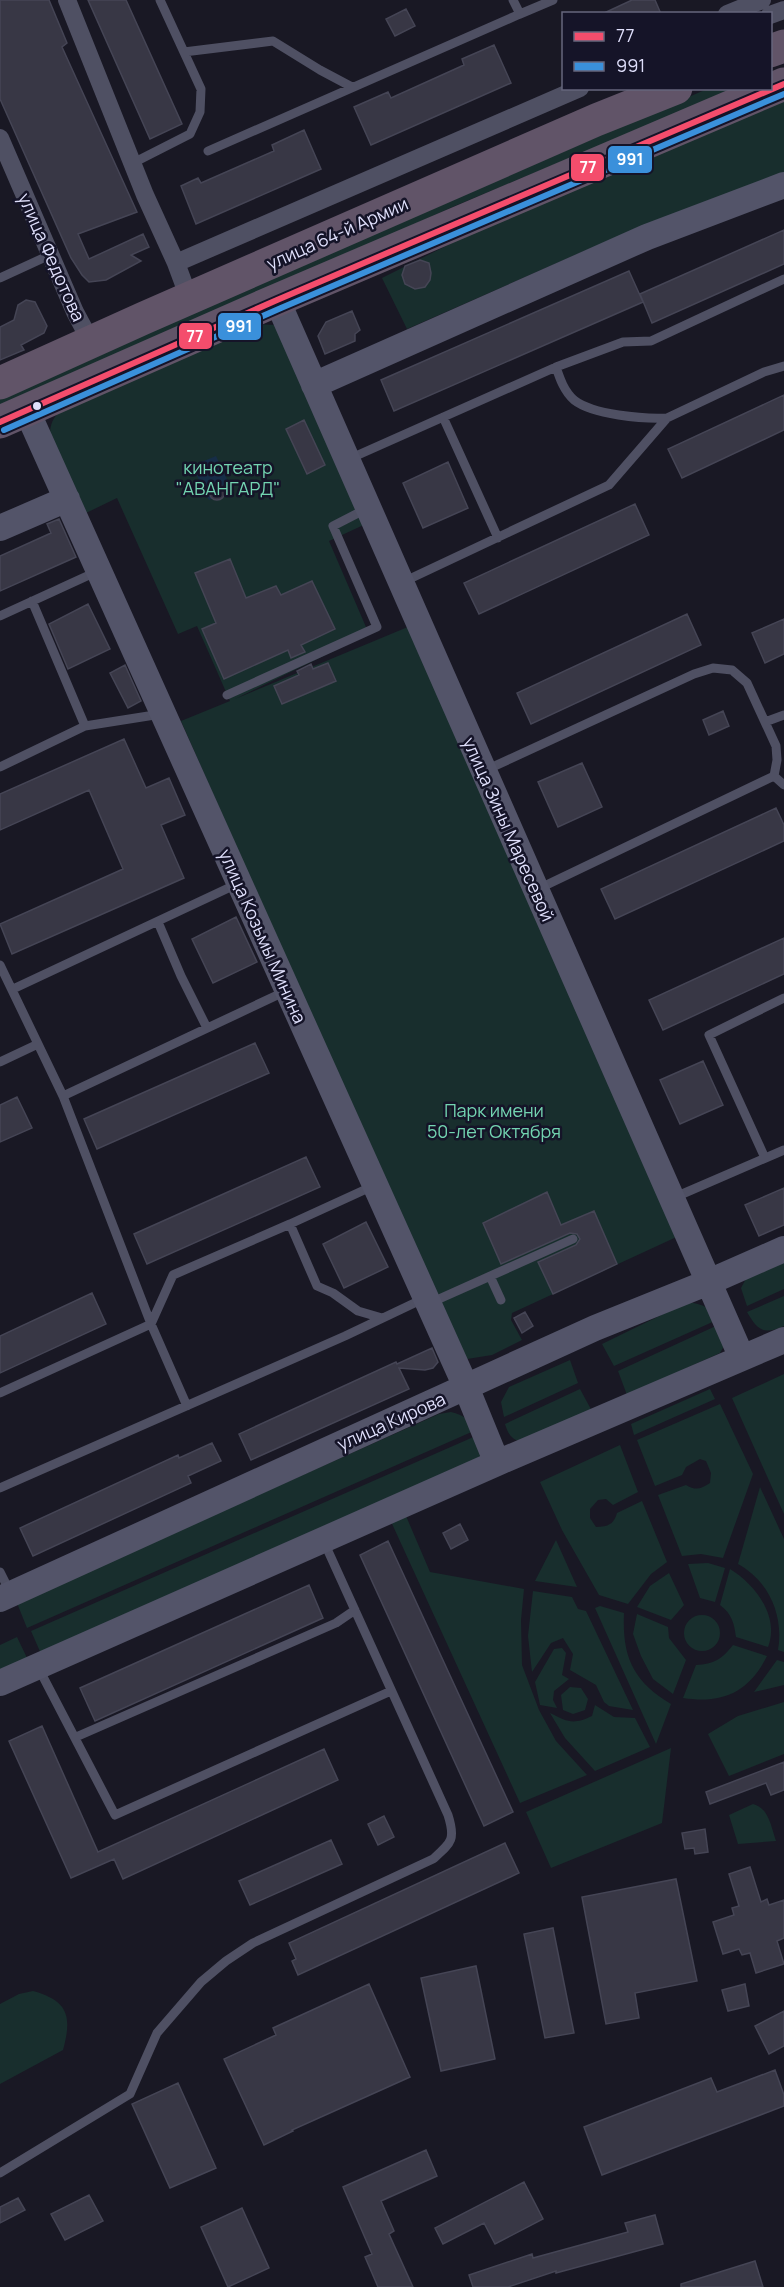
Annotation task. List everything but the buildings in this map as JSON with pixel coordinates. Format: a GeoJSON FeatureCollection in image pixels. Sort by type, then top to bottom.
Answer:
{"type":"FeatureCollection","features":[{"type":"Feature","properties":{"kind":"highway","name":"улица 64-й Армии"},"geometry":{"type":"LineString","coordinates":[[0,383],[645,96],[668,90]]}},
{"type":"Feature","properties":{"kind":"highway","name":"улица 64-й Армии"},"geometry":{"type":"LineString","coordinates":[[13,416],[277,300],[770,90]]}},
{"type":"Feature","properties":{"kind":"street"},"geometry":{"type":"LineString","coordinates":[[67,0],[189,298]]}},
{"type":"Feature","properties":{"kind":"street"},"geometry":{"type":"LineString","coordinates":[[732,12],[762,0]]}},
{"type":"Feature","properties":{"kind":"street"},"geometry":{"type":"LineString","coordinates":[[176,263],[575,90]]}},
{"type":"Feature","properties":{"kind":"street","name":"улица Федотова"},"geometry":{"type":"LineString","coordinates":[[0,138],[50,255],[91,342]]}},
{"type":"Feature","properties":{"kind":"street"},"geometry":{"type":"LineString","coordinates":[[314,385],[647,237],[784,185]]}},
{"type":"Feature","properties":{"kind":"street","name":"улица Зины Маресевой"},"geometry":{"type":"LineString","coordinates":[[277,300],[742,1358]]}},
{"type":"Feature","properties":{"kind":"street","name":"улица Козьмы Минина"},"geometry":{"type":"LineString","coordinates":[[13,416],[67,499],[100,570],[466,1387],[497,1463]]}},
{"type":"Feature","properties":{"kind":"street"},"geometry":{"type":"LineString","coordinates":[[0,528],[67,499]]}},
{"type":"Feature","properties":{"kind":"street","name":"улица Кирова"},"geometry":{"type":"LineString","coordinates":[[4,1588],[466,1387],[595,1328],[784,1249]]}},
{"type":"Feature","properties":{"kind":"street"},"geometry":{"type":"LineString","coordinates":[[0,1683],[497,1463],[784,1340]]}},
{"type":"Feature","properties":{"kind":"lane"},"geometry":{"type":"LineString","coordinates":[[133,163],[190,134],[200,112],[201,89],[160,0]]}},
{"type":"Feature","properties":{"kind":"lane"},"geometry":{"type":"LineString","coordinates":[[513,0],[520,14]]}},
{"type":"Feature","properties":{"kind":"lane"},"geometry":{"type":"LineString","coordinates":[[208,151],[553,0]]}},
{"type":"Feature","properties":{"kind":"lane"},"geometry":{"type":"LineString","coordinates":[[184,52],[273,41],[352,87]]}},
{"type":"Feature","properties":{"kind":"lane"},"geometry":{"type":"LineString","coordinates":[[0,278],[50,255]]}},
{"type":"Feature","properties":{"kind":"lane"},"geometry":{"type":"LineString","coordinates":[[347,460],[556,367],[623,342],[651,341],[784,279]]}},
{"type":"Feature","properties":{"kind":"lane"},"geometry":{"type":"LineString","coordinates":[[556,367],[562,384],[574,400],[599,410],[646,419],[667,418],[764,372],[784,366]]}},
{"type":"Feature","properties":{"kind":"lane"},"geometry":{"type":"LineString","coordinates":[[443,417],[498,538]]}},
{"type":"Feature","properties":{"kind":"lane"},"geometry":{"type":"LineString","coordinates":[[401,583],[609,485],[667,418]]}},
{"type":"Feature","properties":{"kind":"lane"},"geometry":{"type":"LineString","coordinates":[[227,694],[377,627],[333,526],[368,508]]}},
{"type":"Feature","properties":{"kind":"lane"},"geometry":{"type":"LineString","coordinates":[[0,616],[100,570]]}},
{"type":"Feature","properties":{"kind":"lane"},"geometry":{"type":"LineString","coordinates":[[32,601],[85,726]]}},
{"type":"Feature","properties":{"kind":"lane"},"geometry":{"type":"LineString","coordinates":[[484,771],[694,674],[713,668],[732,670],[747,683],[776,746],[777,760],[774,776]]}},
{"type":"Feature","properties":{"kind":"lane"},"geometry":{"type":"LineString","coordinates":[[0,767],[85,726],[163,713]]}},
{"type":"Feature","properties":{"kind":"lane"},"geometry":{"type":"LineString","coordinates":[[765,722],[784,715]]}},
{"type":"Feature","properties":{"kind":"lane"},"geometry":{"type":"LineString","coordinates":[[774,776],[784,785]]}},
{"type":"Feature","properties":{"kind":"lane"},"geometry":{"type":"LineString","coordinates":[[536,890],[774,776]]}},
{"type":"Feature","properties":{"kind":"lane"},"geometry":{"type":"LineString","coordinates":[[13,989],[239,883]]}},
{"type":"Feature","properties":{"kind":"lane"},"geometry":{"type":"LineString","coordinates":[[158,922],[207,1028]]}},
{"type":"Feature","properties":{"kind":"lane"},"geometry":{"type":"LineString","coordinates":[[0,965],[63,1096],[151,1324],[187,1406]]}},
{"type":"Feature","properties":{"kind":"lane"},"geometry":{"type":"LineString","coordinates":[[63,1096],[288,990]]}},
{"type":"Feature","properties":{"kind":"lane"},"geometry":{"type":"LineString","coordinates":[[765,1158],[709,1035],[784,998]]}},
{"type":"Feature","properties":{"kind":"lane"},"geometry":{"type":"LineString","coordinates":[[0,1062],[38,1044]]}},
{"type":"Feature","properties":{"kind":"lane"},"geometry":{"type":"LineString","coordinates":[[671,1199],[784,1150]]}},
{"type":"Feature","properties":{"kind":"lane"},"geometry":{"type":"LineString","coordinates":[[0,1393],[151,1324],[173,1275],[375,1185]]}},
{"type":"Feature","properties":{"kind":"lane"},"geometry":{"type":"LineString","coordinates":[[290,1224],[317,1286],[333,1293],[358,1311],[382,1318]]}},
{"type":"Feature","properties":{"kind":"lane"},"geometry":{"type":"LineString","coordinates":[[0,1488],[382,1318],[490,1276],[573,1239]]}},
{"type":"Feature","properties":{"kind":"lane"},"geometry":{"type":"LineString","coordinates":[[490,1276],[501,1300]]}},
{"type":"Feature","properties":{"kind":"lane"},"geometry":{"type":"LineString","coordinates":[[0,2173],[130,2094],[157,2033],[201,1982],[226,1961],[253,1943],[433,1859],[448,1846],[453,1831],[448,1815],[323,1540]]}},
{"type":"Feature","properties":{"kind":"lane"},"geometry":{"type":"LineString","coordinates":[[76,1737],[336,1623],[355,1610]]}},
{"type":"Feature","properties":{"kind":"lane"},"geometry":{"type":"LineString","coordinates":[[38,1666],[115,1815],[391,1691]]}},
{"type":"Feature","properties":{"kind":"green space"},"geometry":{"type":"Polygon","coordinates":[[[705,90],[734,90],[457,205],[0,410],[0,397],[705,90]]]}},
{"type":"Feature","properties":{"kind":"green space"},"geometry":{"type":"Polygon","coordinates":[[[784,99],[784,176],[591,248],[407,329],[382,278],[472,233],[784,99]]]}},
{"type":"Feature","properties":{"kind":"green space","name":"Парк имени 50-лет Октября"},"geometry":{"type":"Polygon","coordinates":[[[254,324],[275,325],[370,522],[329,541],[369,634],[235,699],[415,624],[683,1234],[512,1313],[511,1320],[522,1340],[492,1355],[467,1359],[426,1280],[181,721],[230,701],[197,626],[178,634],[117,498],[86,513],[50,435],[52,422],[60,411],[254,324]]]}},
{"type":"Feature","properties":{"kind":"green space"},"geometry":{"type":"Polygon","coordinates":[[[784,1258],[784,1289],[747,1306],[741,1288],[749,1273],[784,1258]]]}},
{"type":"Feature","properties":{"kind":"green space"},"geometry":{"type":"Polygon","coordinates":[[[784,1296],[784,1326],[762,1330],[747,1312],[784,1296]]]}},
{"type":"Feature","properties":{"kind":"green space"},"geometry":{"type":"Polygon","coordinates":[[[688,1302],[706,1307],[717,1320],[614,1366],[602,1344],[688,1302]]]}},
{"type":"Feature","properties":{"kind":"green space"},"geometry":{"type":"Polygon","coordinates":[[[718,1325],[724,1346],[720,1353],[627,1395],[618,1371],[718,1325]]]}},
{"type":"Feature","properties":{"kind":"green space"},"geometry":{"type":"Polygon","coordinates":[[[570,1360],[578,1383],[504,1417],[501,1402],[509,1387],[570,1360]]]}},
{"type":"Feature","properties":{"kind":"green space"},"geometry":{"type":"Polygon","coordinates":[[[784,1374],[784,1514],[732,1398],[784,1374]]]}},
{"type":"Feature","properties":{"kind":"green space"},"geometry":{"type":"Polygon","coordinates":[[[580,1389],[593,1413],[529,1441],[516,1440],[509,1434],[505,1424],[580,1389]]]}},
{"type":"Feature","properties":{"kind":"green space"},"geometry":{"type":"Polygon","coordinates":[[[710,1389],[715,1399],[634,1435],[631,1424],[710,1389]]]}},
{"type":"Feature","properties":{"kind":"green space"},"geometry":{"type":"Polygon","coordinates":[[[720,1404],[753,1474],[723,1558],[701,1554],[682,1556],[658,1495],[686,1485],[696,1489],[701,1488],[710,1483],[711,1473],[706,1461],[700,1459],[686,1467],[682,1475],[655,1486],[637,1440],[720,1404]]]}},
{"type":"Feature","properties":{"kind":"green space"},"geometry":{"type":"Polygon","coordinates":[[[451,1412],[466,1418],[476,1430],[27,1628],[17,1603],[439,1414],[451,1412]]]}},
{"type":"Feature","properties":{"kind":"green space"},"geometry":{"type":"Polygon","coordinates":[[[478,1435],[482,1452],[478,1460],[42,1656],[31,1631],[478,1435]]]}},
{"type":"Feature","properties":{"kind":"green space"},"geometry":{"type":"Polygon","coordinates":[[[620,1445],[638,1492],[613,1505],[606,1499],[598,1500],[590,1509],[590,1518],[596,1527],[607,1525],[614,1520],[617,1513],[642,1501],[667,1562],[651,1574],[628,1604],[599,1595],[562,1530],[540,1482],[620,1445]]]}},
{"type":"Feature","properties":{"kind":"green space"},"geometry":{"type":"Polygon","coordinates":[[[760,1487],[784,1539],[784,1652],[778,1650],[779,1625],[772,1601],[758,1580],[738,1564],[760,1487]]]}},
{"type":"Feature","properties":{"kind":"green space"},"geometry":{"type":"Polygon","coordinates":[[[403,1509],[430,1572],[524,1589],[521,1620],[522,1665],[539,1710],[556,1741],[587,1775],[520,1803],[388,1515],[403,1509]]]}},
{"type":"Feature","properties":{"kind":"green space"},"geometry":{"type":"Polygon","coordinates":[[[556,1540],[577,1587],[535,1581],[556,1540]]]}},
{"type":"Feature","properties":{"kind":"green space"},"geometry":{"type":"Polygon","coordinates":[[[708,1563],[725,1568],[715,1602],[700,1598],[688,1564],[708,1563]]]}},
{"type":"Feature","properties":{"kind":"green space"},"geometry":{"type":"Polygon","coordinates":[[[730,1569],[748,1583],[763,1602],[771,1624],[768,1647],[736,1637],[732,1619],[720,1605],[730,1569]]]}},
{"type":"Feature","properties":{"kind":"green space"},"geometry":{"type":"Polygon","coordinates":[[[669,1573],[684,1605],[671,1620],[637,1607],[650,1586],[669,1573]]]}},
{"type":"Feature","properties":{"kind":"green space"},"geometry":{"type":"Polygon","coordinates":[[[533,1591],[572,1597],[578,1609],[586,1611],[633,1710],[609,1706],[604,1702],[596,1685],[570,1670],[573,1654],[563,1638],[551,1643],[532,1672],[528,1636],[533,1591]]]}},
{"type":"Feature","properties":{"kind":"green space"},"geometry":{"type":"Polygon","coordinates":[[[600,1606],[624,1613],[625,1643],[632,1666],[647,1686],[671,1704],[656,1744],[595,1608],[600,1606]]]}},
{"type":"Feature","properties":{"kind":"green space"},"geometry":{"type":"Polygon","coordinates":[[[637,1614],[668,1627],[669,1638],[686,1660],[673,1694],[653,1679],[641,1656],[633,1634],[637,1614]]]}},
{"type":"Feature","properties":{"kind":"green space"},"geometry":{"type":"Polygon","coordinates":[[[702,1615],[715,1620],[720,1633],[715,1646],[702,1651],[689,1646],[684,1633],[689,1620],[702,1615]]]}},
{"type":"Feature","properties":{"kind":"green space"},"geometry":{"type":"Polygon","coordinates":[[[17,1637],[28,1660],[0,1673],[0,1645],[17,1637]]]}},
{"type":"Feature","properties":{"kind":"green space"},"geometry":{"type":"Polygon","coordinates":[[[733,1645],[767,1656],[752,1679],[733,1693],[722,1697],[683,1698],[696,1665],[717,1660],[733,1645]]]}},
{"type":"Feature","properties":{"kind":"green space"},"geometry":{"type":"Polygon","coordinates":[[[562,1648],[566,1653],[562,1675],[569,1679],[554,1691],[553,1700],[557,1708],[540,1705],[535,1682],[554,1649],[562,1648]]]}},
{"type":"Feature","properties":{"kind":"green space"},"geometry":{"type":"Polygon","coordinates":[[[777,1660],[784,1662],[784,1685],[754,1692],[777,1660]]]}},
{"type":"Feature","properties":{"kind":"green space"},"geometry":{"type":"Polygon","coordinates":[[[570,1687],[581,1688],[588,1699],[585,1710],[573,1714],[563,1710],[561,1695],[570,1687]]]}},
{"type":"Feature","properties":{"kind":"green space"},"geometry":{"type":"Polygon","coordinates":[[[784,1702],[784,1754],[729,1776],[708,1734],[738,1716],[784,1702]]]}},
{"type":"Feature","properties":{"kind":"green space"},"geometry":{"type":"Polygon","coordinates":[[[595,1705],[614,1717],[635,1718],[650,1747],[595,1771],[565,1738],[550,1713],[566,1720],[580,1721],[592,1716],[595,1705]]]}},
{"type":"Feature","properties":{"kind":"green space"},"geometry":{"type":"Polygon","coordinates":[[[671,1748],[662,1823],[551,1868],[526,1812],[671,1748]]]}},
{"type":"Feature","properties":{"kind":"green space"},"geometry":{"type":"Polygon","coordinates":[[[753,1804],[766,1814],[776,1841],[738,1844],[729,1815],[753,1804]]]}},
{"type":"Feature","properties":{"kind":"green space"},"geometry":{"type":"Polygon","coordinates":[[[33,1991],[54,2000],[65,2012],[67,2028],[63,2050],[0,2084],[0,2004],[19,1994],[33,1991]]]}},
{"type":"Feature","properties":{"kind":"water"},"geometry":{"type":"Polygon","coordinates":[[[216,456],[232,490],[209,500],[192,466],[216,456]]]}},
{"type":"Feature","properties":{"kind":"transit line","name":"77"},"geometry":{"type":"LineString","coordinates":[[772,89],[784,84]]}},
{"type":"Feature","properties":{"kind":"transit line","name":"77"},"geometry":{"type":"LineString","coordinates":[[0,422],[277,300],[770,90]]}},
{"type":"Feature","properties":{"kind":"transit line","name":"991"},"geometry":{"type":"LineString","coordinates":[[4,430],[281,308],[784,94]]}},
{"type":"Feature","properties":{"kind":"park label","name":"кинотеатр \"АВАНГАРД\""},"geometry":{"type":"Point","coordinates":[228,477]}}]}
